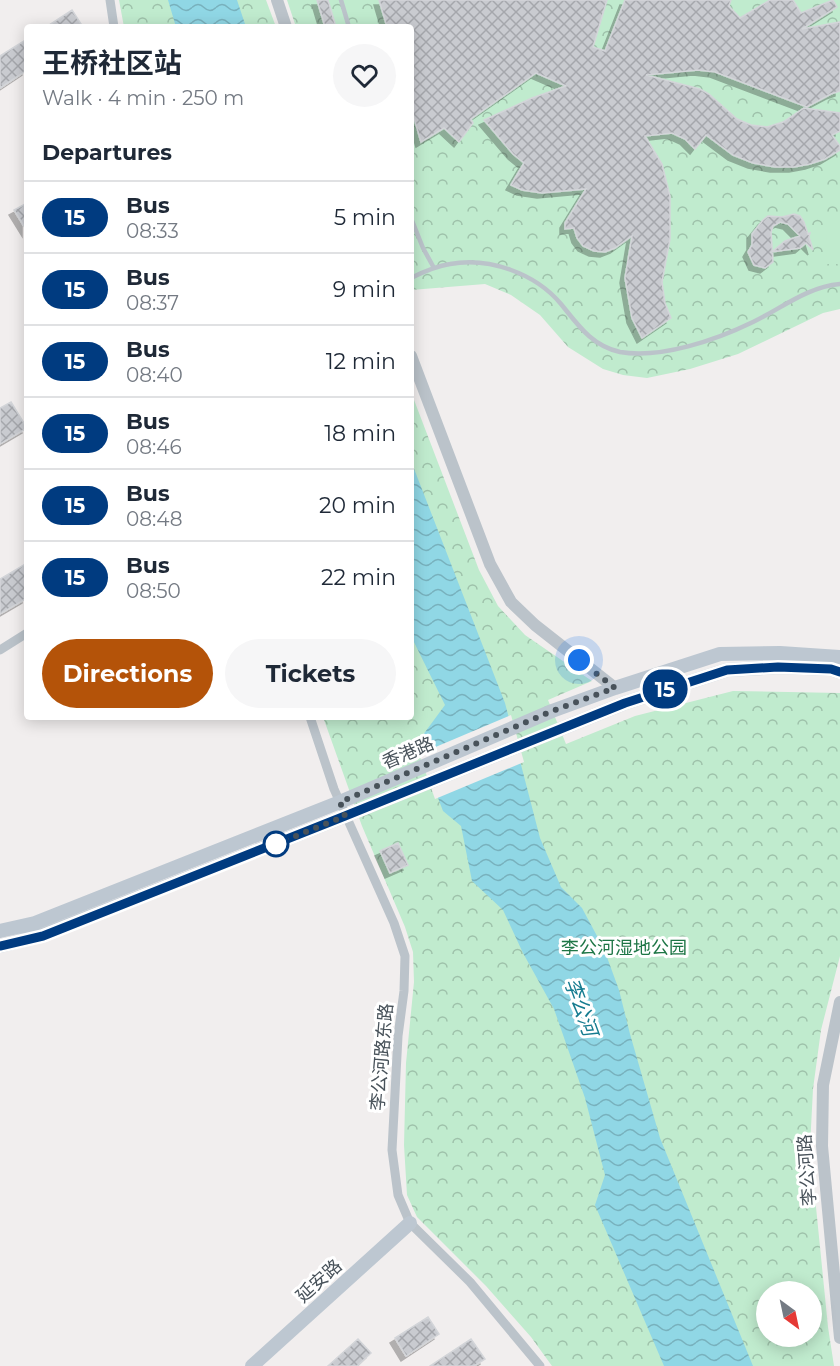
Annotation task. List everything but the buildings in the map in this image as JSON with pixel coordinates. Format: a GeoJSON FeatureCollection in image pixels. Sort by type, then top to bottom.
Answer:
{"type":"FeatureCollection","features":[{"type":"Feature","properties":{"kind":"main road","name":"香港路"},"geometry":{"type":"LineString","coordinates":[[0,931],[35,923],[340,802],[552,711],[615,688],[720,654],[780,652],[840,657]]}},
{"type":"Feature","properties":{"kind":"main road","name":"香港路"},"geometry":{"type":"LineString","coordinates":[[0,946],[43,936],[625,703],[727,670],[778,667],[831,669],[840,672]]}},
{"type":"Feature","properties":{"kind":"main road","name":"延安路"},"geometry":{"type":"LineString","coordinates":[[252,1366],[410,1223]]}},
{"type":"Feature","properties":{"kind":"street"},"geometry":{"type":"LineString","coordinates":[[110,0],[114,24]]}},
{"type":"Feature","properties":{"kind":"street"},"geometry":{"type":"LineString","coordinates":[[277,0],[285,24]]}},
{"type":"Feature","properties":{"kind":"street"},"geometry":{"type":"LineString","coordinates":[[414,364],[490,564],[511,602],[535,625],[615,688]]}},
{"type":"Feature","properties":{"kind":"street"},"geometry":{"type":"LineString","coordinates":[[0,650],[24,635]]}},
{"type":"Feature","properties":{"kind":"street","name":"李公河路东路"},"geometry":{"type":"LineString","coordinates":[[311,720],[345,816],[394,923],[405,956],[392,1150],[398,1195],[410,1223],[470,1282],[540,1366]]}},
{"type":"Feature","properties":{"kind":"street","name":"李公河路"},"geometry":{"type":"LineString","coordinates":[[840,1002],[823,1085],[822,1146],[840,1338]]}},
{"type":"Feature","properties":{"kind":"lane"},"geometry":{"type":"LineString","coordinates":[[341,0],[349,24]]}},
{"type":"Feature","properties":{"kind":"lane"},"geometry":{"type":"LineString","coordinates":[[414,226],[434,268]]}},
{"type":"Feature","properties":{"kind":"lane"},"geometry":{"type":"LineString","coordinates":[[414,277],[434,268],[469,262],[492,264],[516,272],[537,282],[553,296],[588,337],[618,351],[636,353],[656,352],[722,336],[753,322],[808,291],[840,284]]}},
{"type":"Feature","properties":{"kind":"green space"},"geometry":{"type":"Polygon","coordinates":[[[119,0],[266,0],[275,24],[123,24],[119,0]]]}},
{"type":"Feature","properties":{"kind":"green space"},"geometry":{"type":"Polygon","coordinates":[[[287,0],[840,0],[840,309],[823,313],[738,354],[690,369],[647,378],[623,375],[603,369],[568,347],[540,315],[511,295],[485,284],[414,290],[414,24],[295,24],[287,0]]]}},
{"type":"Feature","properties":{"kind":"green space"},"geometry":{"type":"Polygon","coordinates":[[[827,232],[840,233],[840,264],[826,264],[827,232]]]}},
{"type":"Feature","properties":{"kind":"green space","name":"李公河湿地公园"},"geometry":{"type":"Polygon","coordinates":[[[414,400],[479,570],[498,606],[525,635],[592,681],[548,700],[566,744],[635,716],[733,691],[840,693],[840,956],[821,1030],[813,1089],[810,1147],[834,1366],[552,1366],[531,1337],[486,1286],[417,1217],[407,1195],[404,1145],[406,1063],[414,982],[413,952],[405,927],[362,826],[324,720],[414,720],[414,400]]]}},
{"type":"Feature","properties":{"kind":"water"},"geometry":{"type":"Polygon","coordinates":[[[168,0],[237,0],[245,24],[175,24],[168,0]]]}},
{"type":"Feature","properties":{"kind":"water","name":"李公河"},"geometry":{"type":"Polygon","coordinates":[[[414,469],[505,703],[540,838],[561,887],[582,908],[604,949],[619,990],[660,1138],[753,1366],[664,1366],[595,1205],[605,1175],[585,1098],[554,1009],[523,953],[503,910],[472,881],[461,826],[443,811],[417,743],[445,705],[414,642],[414,469]]]}},
{"type":"Feature","properties":{"kind":"pier"},"geometry":{"type":"Polygon","coordinates":[[[511,715],[524,762],[435,799],[419,754],[511,715]]]}},
{"type":"Feature","properties":{"kind":"bus line","name":"15"},"geometry":{"type":"LineString","coordinates":[[0,946],[43,936],[625,703],[727,670],[778,667],[831,669],[840,672]]}},
{"type":"Feature","properties":{"kind":"route"},"geometry":{"type":"LineString","coordinates":[[276,844],[345,816],[340,802],[552,711],[615,688],[579,660]]}}]}
